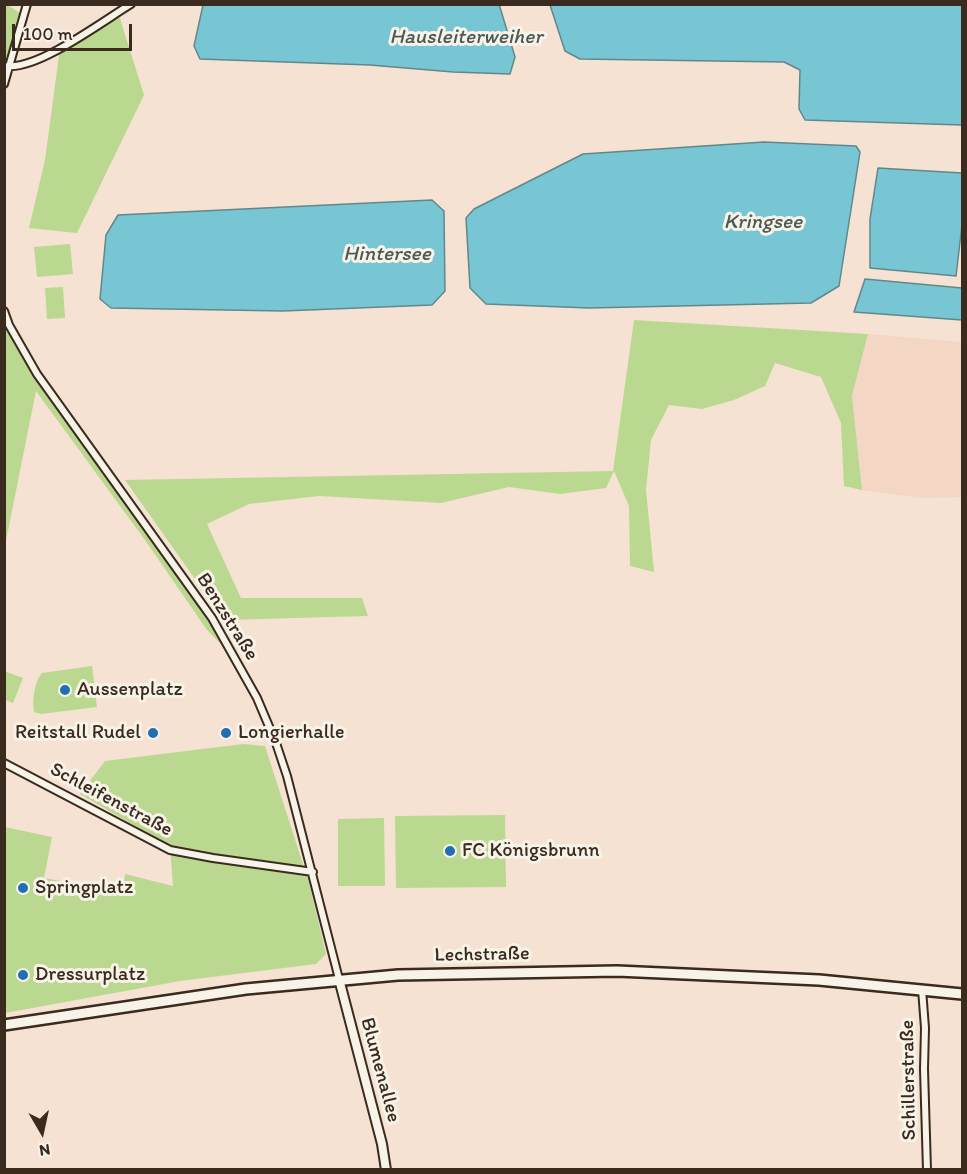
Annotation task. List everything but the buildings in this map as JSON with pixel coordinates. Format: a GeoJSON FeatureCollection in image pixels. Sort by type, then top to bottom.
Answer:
{"type":"FeatureCollection","features":[{"type":"Feature","properties":{"kind":"main road","name":"Lechstraße"},"geometry":{"type":"LineString","coordinates":[[4,1025],[246,989],[398,975],[617,971],[819,980],[963,994]]}},
{"type":"Feature","properties":{"kind":"street"},"geometry":{"type":"LineString","coordinates":[[4,84],[27,4]]}},
{"type":"Feature","properties":{"kind":"street"},"geometry":{"type":"LineString","coordinates":[[8,66],[27,64],[53,52],[131,4]]}},
{"type":"Feature","properties":{"kind":"street","name":"Benzstraße"},"geometry":{"type":"LineString","coordinates":[[4,311],[14,334],[37,374],[212,618],[257,698],[287,777],[339,979]]}},
{"type":"Feature","properties":{"kind":"street","name":"Schleifenstraße"},"geometry":{"type":"LineString","coordinates":[[4,763],[170,850],[313,872]]}},
{"type":"Feature","properties":{"kind":"street","name":"Blumenallee"},"geometry":{"type":"LineString","coordinates":[[339,979],[382,1144],[386,1170]]}},
{"type":"Feature","properties":{"kind":"street","name":"Schillerstraße"},"geometry":{"type":"LineString","coordinates":[[922,989],[925,1028],[927,1170]]}},
{"type":"Feature","properties":{"kind":"shaded area"},"geometry":{"type":"Polygon","coordinates":[[[868,334],[962,342],[962,497],[921,498],[862,490],[852,396],[868,334]]]}},
{"type":"Feature","properties":{"kind":"green space"},"geometry":{"type":"Polygon","coordinates":[[[4,5],[20,13],[5,62],[4,5]]]}},
{"type":"Feature","properties":{"kind":"green space"},"geometry":{"type":"Polygon","coordinates":[[[118,12],[144,95],[77,233],[29,228],[45,160],[60,48],[118,12]]]}},
{"type":"Feature","properties":{"kind":"green space"},"geometry":{"type":"Polygon","coordinates":[[[70,244],[73,274],[37,277],[34,247],[70,244]]]}},
{"type":"Feature","properties":{"kind":"green space"},"geometry":{"type":"Polygon","coordinates":[[[63,287],[65,318],[47,319],[45,288],[63,287]]]}},
{"type":"Feature","properties":{"kind":"green space"},"geometry":{"type":"Polygon","coordinates":[[[5,311],[22,350],[226,642],[221,644],[207,630],[145,540],[36,391],[5,546],[5,311]]]}},
{"type":"Feature","properties":{"kind":"green space"},"geometry":{"type":"Polygon","coordinates":[[[634,320],[868,334],[852,396],[862,490],[844,486],[841,423],[821,377],[775,363],[765,386],[734,400],[702,409],[669,405],[651,440],[646,490],[654,572],[630,566],[629,506],[614,471],[606,488],[560,494],[509,487],[441,503],[319,496],[249,504],[207,524],[241,598],[362,598],[368,616],[224,620],[125,480],[613,471],[634,320]]]}},
{"type":"Feature","properties":{"kind":"green space","name":"Aussenplatz"},"geometry":{"type":"Polygon","coordinates":[[[92,666],[97,707],[41,714],[34,712],[34,692],[42,673],[92,666]]]}},
{"type":"Feature","properties":{"kind":"green space"},"geometry":{"type":"Polygon","coordinates":[[[4,671],[23,678],[13,703],[5,700],[4,671]]]}},
{"type":"Feature","properties":{"kind":"green space"},"geometry":{"type":"Polygon","coordinates":[[[243,744],[265,746],[309,883],[326,954],[316,964],[180,981],[5,1013],[5,827],[52,837],[44,878],[123,892],[125,874],[173,886],[170,846],[80,794],[105,761],[243,744]]]}},
{"type":"Feature","properties":{"kind":"green space","name":"FC Königsbrunn"},"geometry":{"type":"Polygon","coordinates":[[[505,815],[506,887],[396,888],[395,816],[505,815]]]}},
{"type":"Feature","properties":{"kind":"green space"},"geometry":{"type":"Polygon","coordinates":[[[384,818],[385,886],[338,886],[338,819],[384,818]]]}},
{"type":"Feature","properties":{"kind":"water","name":"Hausleiterweiher"},"geometry":{"type":"Polygon","coordinates":[[[499,4],[515,57],[510,74],[370,65],[200,59],[194,46],[203,5],[499,4]]]}},
{"type":"Feature","properties":{"kind":"water"},"geometry":{"type":"Polygon","coordinates":[[[550,5],[962,5],[962,125],[805,120],[799,109],[800,70],[784,62],[580,59],[565,51],[550,5]]]}},
{"type":"Feature","properties":{"kind":"water","name":"Kringsee"},"geometry":{"type":"Polygon","coordinates":[[[764,142],[856,146],[860,152],[839,286],[811,303],[589,308],[486,304],[470,288],[466,218],[474,209],[583,154],[764,142]]]}},
{"type":"Feature","properties":{"kind":"water"},"geometry":{"type":"Polygon","coordinates":[[[878,168],[962,173],[962,225],[956,276],[870,268],[870,219],[878,168]]]}},
{"type":"Feature","properties":{"kind":"water","name":"Hintersee"},"geometry":{"type":"Polygon","coordinates":[[[432,200],[444,211],[445,291],[432,305],[283,311],[111,308],[100,299],[106,235],[118,215],[432,200]]]}},
{"type":"Feature","properties":{"kind":"water"},"geometry":{"type":"Polygon","coordinates":[[[865,279],[962,288],[962,320],[854,312],[865,279]]]}},
{"type":"Feature","properties":{"kind":"place","name":"Aussenplatz"},"geometry":{"type":"Point","coordinates":[65,690]}},
{"type":"Feature","properties":{"kind":"place","name":"Reitstall Rudel"},"geometry":{"type":"Point","coordinates":[153,733]}},
{"type":"Feature","properties":{"kind":"place","name":"Longierhalle"},"geometry":{"type":"Point","coordinates":[226,733]}},
{"type":"Feature","properties":{"kind":"place","name":"FC Königsbrunn"},"geometry":{"type":"Point","coordinates":[450,851]}},
{"type":"Feature","properties":{"kind":"place","name":"Springplatz"},"geometry":{"type":"Point","coordinates":[23,888]}},
{"type":"Feature","properties":{"kind":"place","name":"Dressurplatz"},"geometry":{"type":"Point","coordinates":[23,975]}}]}
